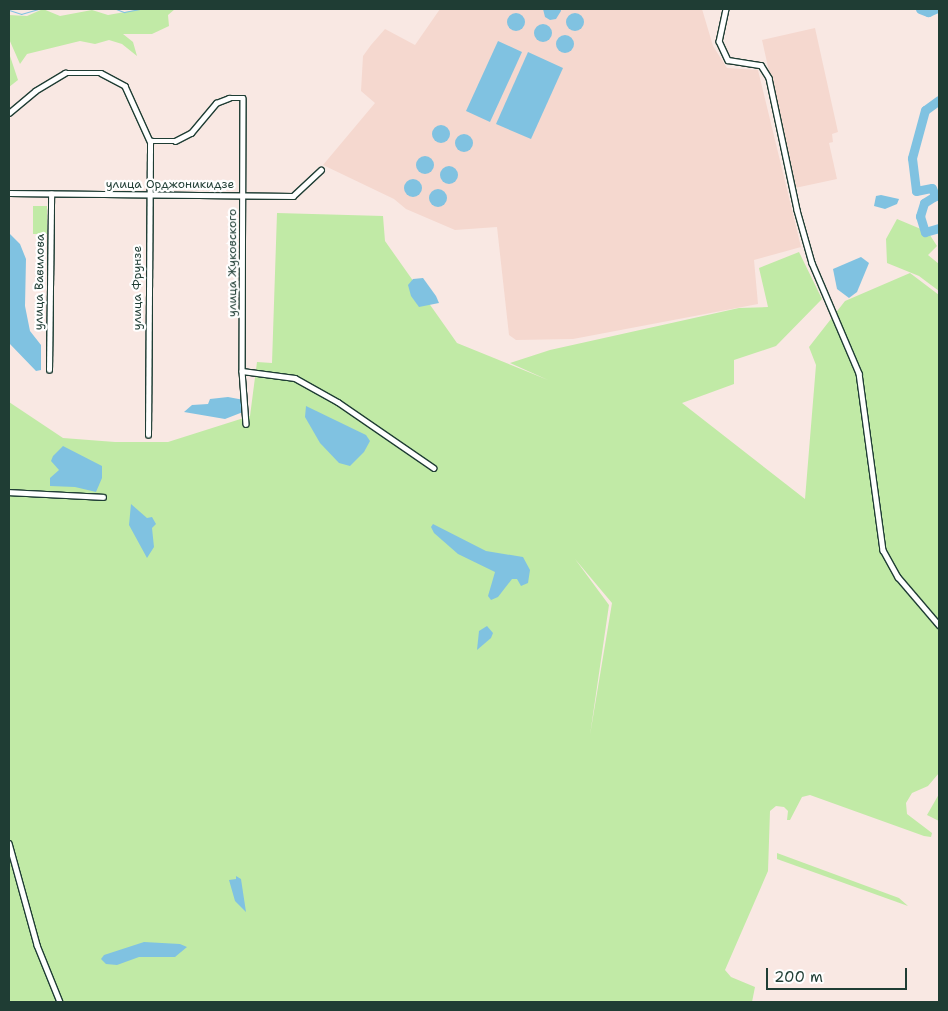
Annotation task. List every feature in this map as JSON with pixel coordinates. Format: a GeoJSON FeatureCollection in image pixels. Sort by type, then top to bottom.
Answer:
{"type":"FeatureCollection","features":[{"type":"Feature","properties":{"kind":"street"},"geometry":{"type":"LineString","coordinates":[[726,9],[719,41],[728,60],[761,65],[769,78],[797,210],[812,263],[858,373],[884,550],[898,577],[939,626]]}},
{"type":"Feature","properties":{"kind":"street"},"geometry":{"type":"LineString","coordinates":[[9,113],[35,91],[65,73],[101,73],[124,86],[150,141]]}},
{"type":"Feature","properties":{"kind":"street","name":"улица Жуковского"},"geometry":{"type":"LineString","coordinates":[[150,141],[185,138],[222,99],[242,98],[242,370],[246,424]]}},
{"type":"Feature","properties":{"kind":"street","name":"улица Фрунзе"},"geometry":{"type":"LineString","coordinates":[[148,435],[150,141]]}},
{"type":"Feature","properties":{"kind":"street","name":"улица Орджоникидзе"},"geometry":{"type":"LineString","coordinates":[[9,193],[293,196],[321,170]]}},
{"type":"Feature","properties":{"kind":"street","name":"улица Вавилова"},"geometry":{"type":"LineString","coordinates":[[48,370],[51,194]]}},
{"type":"Feature","properties":{"kind":"street"},"geometry":{"type":"LineString","coordinates":[[242,370],[294,378],[346,407],[434,468]]}},
{"type":"Feature","properties":{"kind":"street"},"geometry":{"type":"LineString","coordinates":[[9,492],[103,498]]}},
{"type":"Feature","properties":{"kind":"street"},"geometry":{"type":"LineString","coordinates":[[9,843],[37,945],[60,1002]]}},
{"type":"Feature","properties":{"kind":"shaded area"},"geometry":{"type":"Polygon","coordinates":[[[440,9],[702,9],[713,46],[727,68],[758,70],[801,247],[754,260],[758,304],[573,339],[516,340],[509,335],[497,227],[455,230],[406,209],[394,199],[323,165],[375,103],[361,91],[363,56],[371,45],[385,29],[415,45],[440,9]]]}},
{"type":"Feature","properties":{"kind":"shaded area"},"geometry":{"type":"Polygon","coordinates":[[[815,28],[838,132],[832,134],[833,142],[829,143],[837,179],[795,188],[762,40],[815,28]]]}},
{"type":"Feature","properties":{"kind":"green space"},"geometry":{"type":"Polygon","coordinates":[[[43,9],[60,16],[92,10],[108,15],[142,9],[175,9],[168,15],[169,26],[152,34],[123,34],[133,42],[137,56],[122,44],[109,40],[95,44],[80,41],[27,54],[20,64],[9,39],[9,15],[27,16],[43,9]]]}},
{"type":"Feature","properties":{"kind":"green space"},"geometry":{"type":"Polygon","coordinates":[[[9,53],[18,80],[9,87],[9,53]]]}},
{"type":"Feature","properties":{"kind":"green space"},"geometry":{"type":"Polygon","coordinates":[[[33,206],[47,206],[47,234],[33,234],[33,206]]]}},
{"type":"Feature","properties":{"kind":"green space"},"geometry":{"type":"Polygon","coordinates":[[[277,213],[383,216],[385,241],[457,343],[548,380],[510,363],[550,350],[739,308],[768,307],[759,268],[799,252],[822,299],[776,346],[734,360],[734,384],[682,403],[805,499],[816,365],[809,347],[845,301],[910,273],[939,295],[939,773],[928,786],[912,793],[906,803],[907,814],[932,833],[931,837],[810,795],[802,797],[790,820],[787,820],[788,811],[784,807],[776,806],[770,811],[768,871],[725,970],[731,977],[755,987],[752,1002],[9,1002],[9,402],[63,438],[115,442],[168,442],[250,416],[257,362],[272,363],[277,213]],[[575,559],[609,605],[590,735],[612,603],[575,559]]]}},
{"type":"Feature","properties":{"kind":"green space"},"geometry":{"type":"Polygon","coordinates":[[[897,219],[928,232],[937,246],[928,255],[939,264],[939,291],[919,276],[887,263],[886,239],[897,219]]]}},
{"type":"Feature","properties":{"kind":"green space"},"geometry":{"type":"Polygon","coordinates":[[[939,794],[939,821],[927,815],[939,794]]]}},
{"type":"Feature","properties":{"kind":"green space"},"geometry":{"type":"Polygon","coordinates":[[[777,853],[899,898],[908,906],[777,859],[777,853]]]}},
{"type":"Feature","properties":{"kind":"water"},"geometry":{"type":"Polygon","coordinates":[[[543,9],[561,9],[561,11],[556,19],[550,20],[545,17],[543,9]]]}},
{"type":"Feature","properties":{"kind":"water"},"geometry":{"type":"Polygon","coordinates":[[[516,13],[524,18],[525,22],[520,30],[516,31],[508,26],[507,22],[512,14],[516,13]]]}},
{"type":"Feature","properties":{"kind":"water"},"geometry":{"type":"Polygon","coordinates":[[[575,13],[583,18],[584,22],[579,30],[575,31],[567,26],[566,22],[571,14],[575,13]]]}},
{"type":"Feature","properties":{"kind":"water"},"geometry":{"type":"Polygon","coordinates":[[[543,24],[551,29],[552,33],[547,41],[543,42],[535,37],[534,33],[539,25],[543,24]]]}},
{"type":"Feature","properties":{"kind":"water"},"geometry":{"type":"Polygon","coordinates":[[[565,35],[573,40],[574,44],[569,52],[565,53],[557,48],[556,44],[561,36],[565,35]]]}},
{"type":"Feature","properties":{"kind":"water"},"geometry":{"type":"Polygon","coordinates":[[[498,41],[522,52],[490,122],[466,111],[498,41]]]}},
{"type":"Feature","properties":{"kind":"water"},"geometry":{"type":"Polygon","coordinates":[[[528,52],[563,68],[531,139],[496,124],[528,52]]]}},
{"type":"Feature","properties":{"kind":"water"},"geometry":{"type":"Polygon","coordinates":[[[441,125],[449,130],[450,134],[445,142],[441,143],[433,138],[432,134],[437,126],[441,125]]]}},
{"type":"Feature","properties":{"kind":"water"},"geometry":{"type":"Polygon","coordinates":[[[460,134],[468,134],[473,139],[471,150],[460,152],[455,147],[455,139],[460,134]]]}},
{"type":"Feature","properties":{"kind":"water"},"geometry":{"type":"Polygon","coordinates":[[[425,156],[433,161],[434,165],[429,173],[425,174],[417,169],[416,165],[421,157],[425,156]]]}},
{"type":"Feature","properties":{"kind":"water"},"geometry":{"type":"Polygon","coordinates":[[[449,166],[457,171],[458,175],[453,183],[449,184],[441,179],[440,175],[445,167],[449,166]]]}},
{"type":"Feature","properties":{"kind":"water"},"geometry":{"type":"Polygon","coordinates":[[[413,179],[421,184],[422,188],[417,196],[413,197],[405,192],[404,188],[409,180],[413,179]]]}},
{"type":"Feature","properties":{"kind":"water"},"geometry":{"type":"Polygon","coordinates":[[[438,189],[446,194],[447,198],[442,206],[438,207],[430,202],[429,198],[434,190],[438,189]]]}},
{"type":"Feature","properties":{"kind":"water"},"geometry":{"type":"Polygon","coordinates":[[[881,195],[899,199],[897,204],[885,209],[874,206],[876,196],[881,195]]]}},
{"type":"Feature","properties":{"kind":"water"},"geometry":{"type":"Polygon","coordinates":[[[9,233],[20,244],[26,259],[25,306],[30,331],[41,345],[41,370],[36,371],[9,343],[9,233]]]}},
{"type":"Feature","properties":{"kind":"water"},"geometry":{"type":"Polygon","coordinates":[[[861,257],[869,263],[857,292],[849,298],[837,289],[833,269],[861,257]]]}},
{"type":"Feature","properties":{"kind":"water"},"geometry":{"type":"Polygon","coordinates":[[[423,278],[439,303],[419,307],[411,296],[408,285],[413,279],[423,278]]]}},
{"type":"Feature","properties":{"kind":"water"},"geometry":{"type":"Polygon","coordinates":[[[228,397],[244,400],[243,412],[225,419],[184,412],[192,405],[208,404],[210,399],[228,397]]]}},
{"type":"Feature","properties":{"kind":"water"},"geometry":{"type":"Polygon","coordinates":[[[306,406],[366,435],[370,441],[364,452],[350,466],[339,463],[320,443],[305,417],[306,406]]]}},
{"type":"Feature","properties":{"kind":"water"},"geometry":{"type":"Polygon","coordinates":[[[63,446],[102,466],[102,478],[96,492],[75,487],[50,486],[50,478],[59,470],[51,461],[53,456],[63,446]]]}},
{"type":"Feature","properties":{"kind":"water"},"geometry":{"type":"Polygon","coordinates":[[[131,504],[147,518],[152,517],[156,524],[152,528],[154,547],[147,558],[129,525],[131,504]]]}},
{"type":"Feature","properties":{"kind":"water"},"geometry":{"type":"Polygon","coordinates":[[[433,524],[486,551],[523,557],[530,570],[528,583],[521,586],[517,579],[512,579],[498,597],[491,600],[488,596],[495,572],[458,554],[434,533],[431,527],[433,524]]]}},
{"type":"Feature","properties":{"kind":"water"},"geometry":{"type":"Polygon","coordinates":[[[487,626],[493,633],[491,638],[477,650],[479,631],[487,626]]]}},
{"type":"Feature","properties":{"kind":"water"},"geometry":{"type":"Polygon","coordinates":[[[236,876],[241,879],[246,912],[235,901],[229,880],[236,879],[236,876]]]}},
{"type":"Feature","properties":{"kind":"water"},"geometry":{"type":"Polygon","coordinates":[[[144,942],[180,944],[187,947],[175,957],[139,957],[117,965],[106,964],[101,959],[104,955],[144,942]]]}},
{"type":"Feature","properties":{"kind":"waterway"},"geometry":{"type":"LineString","coordinates":[[9,10],[21,14],[38,9]]}},
{"type":"Feature","properties":{"kind":"waterway"},"geometry":{"type":"LineString","coordinates":[[58,9],[64,9]]}},
{"type":"Feature","properties":{"kind":"waterway"},"geometry":{"type":"LineString","coordinates":[[116,9],[124,12],[140,9]]}},
{"type":"Feature","properties":{"kind":"waterway"},"geometry":{"type":"LineString","coordinates":[[920,9],[928,12],[935,9]]}},
{"type":"Feature","properties":{"kind":"waterway"},"geometry":{"type":"LineString","coordinates":[[939,100],[925,110],[912,158],[916,191],[932,188],[935,196],[924,203],[920,216],[925,232],[939,228]]}}]}
